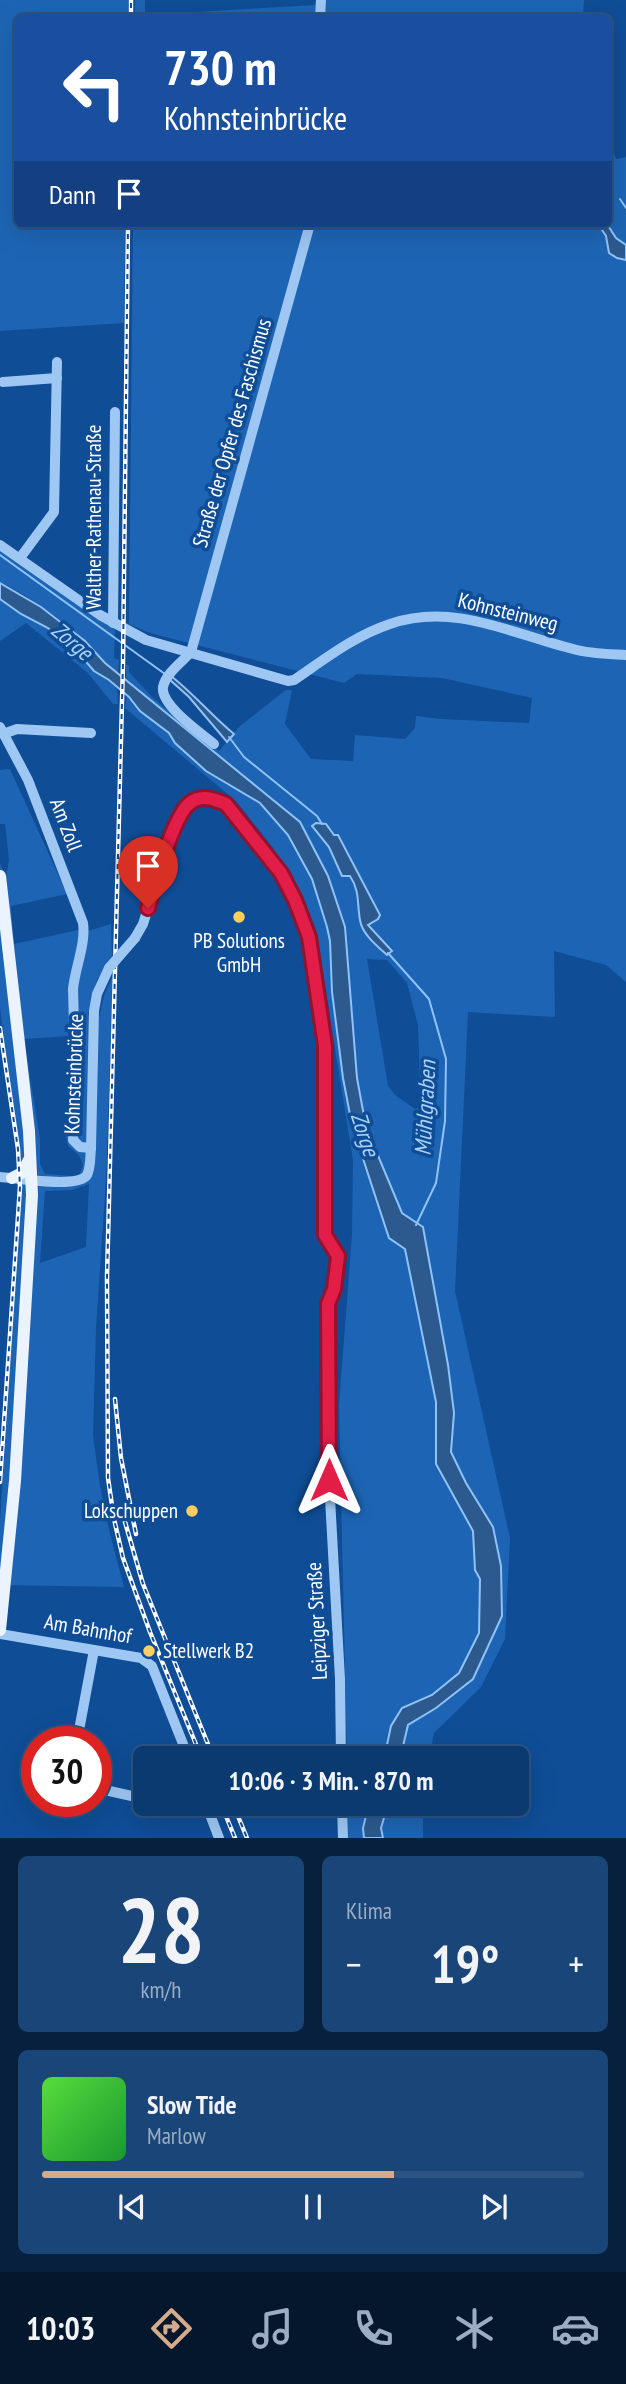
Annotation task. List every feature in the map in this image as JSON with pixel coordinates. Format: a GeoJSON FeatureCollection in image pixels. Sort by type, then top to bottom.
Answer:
{"type":"FeatureCollection","features":[{"type":"Feature","properties":{"kind":"main road"},"geometry":{"type":"LineString","coordinates":[[0,876],[25,1093],[31,1179],[15,1481],[0,1632]]}},
{"type":"Feature","properties":{"kind":"main road"},"geometry":{"type":"LineString","coordinates":[[6,1177],[22,1173],[30,1157]]}},
{"type":"Feature","properties":{"kind":"street","name":"Straße der Opfer des Faschismus"},"geometry":{"type":"LineString","coordinates":[[191,652],[309,228]]}},
{"type":"Feature","properties":{"kind":"street"},"geometry":{"type":"LineString","coordinates":[[20,558],[54,512],[57,362]]}},
{"type":"Feature","properties":{"kind":"street"},"geometry":{"type":"LineString","coordinates":[[3,382],[57,378]]}},
{"type":"Feature","properties":{"kind":"street","name":"Walther-Rathenau-Straße"},"geometry":{"type":"LineString","coordinates":[[113,623],[114,412]]}},
{"type":"Feature","properties":{"kind":"street","name":"Kohnsteinweg"},"geometry":{"type":"LineString","coordinates":[[0,545],[113,623],[146,640],[288,681],[294,680],[343,645],[373,630],[409,618],[442,616],[484,622],[574,650],[626,655]]}},
{"type":"Feature","properties":{"kind":"street"},"geometry":{"type":"LineString","coordinates":[[172,672],[176,648]]}},
{"type":"Feature","properties":{"kind":"street"},"geometry":{"type":"LineString","coordinates":[[191,652],[172,672],[163,688],[165,700],[214,744]]}},
{"type":"Feature","properties":{"kind":"street","name":"Am Zoll"},"geometry":{"type":"LineString","coordinates":[[90,733],[17,729],[2,731],[28,780],[83,923],[85,933],[72,989],[76,1094],[73,1140],[80,1147],[91,1148]]}},
{"type":"Feature","properties":{"kind":"street","name":"Kohnsteinbrücke"},"geometry":{"type":"LineString","coordinates":[[31,1179],[80,1181],[86,1176],[90,1168],[95,1005],[110,968],[143,924],[167,848],[184,809],[196,800],[213,798],[226,804],[281,873],[309,937],[325,1046],[325,1235],[338,1256],[334,1289],[328,1304],[329,1480]]}},
{"type":"Feature","properties":{"kind":"street"},"geometry":{"type":"LineString","coordinates":[[6,1177],[31,1179]]}},
{"type":"Feature","properties":{"kind":"street","name":"Leipziger Straße"},"geometry":{"type":"LineString","coordinates":[[329,1480],[340,1679],[341,1746]]}},
{"type":"Feature","properties":{"kind":"street","name":"Am Bahnhof"},"geometry":{"type":"LineString","coordinates":[[0,1632],[141,1658],[152,1666],[184,1746]]}},
{"type":"Feature","properties":{"kind":"street"},"geometry":{"type":"LineString","coordinates":[[80,1726],[94,1650]]}},
{"type":"Feature","properties":{"kind":"street"},"geometry":{"type":"LineString","coordinates":[[112,1791],[133,1796]]}},
{"type":"Feature","properties":{"kind":"street"},"geometry":{"type":"LineString","coordinates":[[211,1816],[219,1838]]}},
{"type":"Feature","properties":{"kind":"street"},"geometry":{"type":"LineString","coordinates":[[342,1816],[342,1838]]}},
{"type":"Feature","properties":{"kind":"shaded area"},"geometry":{"type":"Polygon","coordinates":[[[0,0],[128,0],[128,14],[14,14],[14,228],[125,228],[124,323],[0,331],[0,0]]]}},
{"type":"Feature","properties":{"kind":"shaded area"},"geometry":{"type":"Polygon","coordinates":[[[135,0],[145,0],[145,14],[135,14],[135,0]]]}},
{"type":"Feature","properties":{"kind":"shaded area"},"geometry":{"type":"Polygon","coordinates":[[[316,0],[584,0],[583,14],[162,14],[315,5],[316,0]]]}},
{"type":"Feature","properties":{"kind":"shaded area"},"geometry":{"type":"Polygon","coordinates":[[[612,148],[616,159],[626,157],[626,982],[606,965],[554,951],[555,1017],[468,1012],[455,1291],[510,1538],[505,1639],[481,1687],[434,1733],[432,1746],[403,1746],[408,1725],[436,1708],[473,1679],[502,1616],[466,1483],[451,1452],[454,1413],[423,1227],[402,1213],[366,1127],[357,1078],[345,927],[328,876],[300,822],[126,680],[126,664],[129,666],[129,672],[153,698],[219,751],[240,726],[286,690],[292,690],[285,724],[311,759],[353,761],[355,735],[405,739],[415,728],[416,716],[529,723],[532,698],[442,678],[357,674],[344,683],[150,633],[129,624],[133,228],[612,228],[612,148]],[[317,823],[313,826],[329,847],[342,876],[350,876],[356,887],[363,928],[377,944],[391,951],[368,924],[378,919],[379,915],[326,824],[317,823]],[[367,959],[388,1086],[395,1095],[415,1109],[426,1106],[420,1083],[418,1025],[407,983],[387,960],[367,959]]]}},
{"type":"Feature","properties":{"kind":"shaded area"},"geometry":{"type":"Polygon","coordinates":[[[0,549],[115,629],[114,658],[119,660],[118,674],[67,625],[0,582],[0,549]]]}},
{"type":"Feature","properties":{"kind":"shaded area"},"geometry":{"type":"Polygon","coordinates":[[[0,599],[48,628],[74,648],[94,671],[109,680],[117,689],[118,704],[113,704],[88,673],[26,623],[0,641],[0,599]]]}},
{"type":"Feature","properties":{"kind":"shaded area"},"geometry":{"type":"Polygon","coordinates":[[[127,695],[140,711],[169,733],[175,743],[206,771],[260,803],[288,835],[312,879],[330,941],[332,992],[352,1125],[365,1169],[405,1248],[436,1402],[436,1464],[473,1531],[475,1569],[480,1579],[479,1633],[459,1673],[432,1695],[402,1708],[391,1726],[387,1746],[347,1746],[339,1405],[352,1235],[353,1160],[320,955],[302,897],[273,848],[236,801],[125,708],[127,695]]]}},
{"type":"Feature","properties":{"kind":"shaded area"},"geometry":{"type":"Polygon","coordinates":[[[10,769],[67,894],[11,906],[14,944],[78,930],[88,931],[111,924],[112,958],[97,980],[88,1015],[99,1018],[113,975],[93,1435],[100,1486],[124,1587],[0,1585],[0,1521],[22,1185],[0,1008],[0,863],[6,878],[9,860],[5,824],[0,824],[0,770],[10,769]],[[69,1036],[24,1039],[40,1139],[40,1164],[45,1174],[80,1174],[83,1164],[79,1155],[68,1146],[65,1132],[72,1105],[69,1036]],[[89,1184],[72,1190],[45,1191],[40,1263],[86,1247],[89,1184]]]}},
{"type":"Feature","properties":{"kind":"shaded area"},"geometry":{"type":"Polygon","coordinates":[[[348,1816],[366,1816],[364,1838],[348,1838],[348,1816]]]}},
{"type":"Feature","properties":{"kind":"shaded area"},"geometry":{"type":"Polygon","coordinates":[[[385,1816],[423,1816],[423,1838],[383,1838],[381,1829],[385,1816]]]}},
{"type":"Feature","properties":{"kind":"water"},"geometry":{"type":"Polygon","coordinates":[[[601,228],[610,228],[616,238],[626,245],[626,260],[609,253],[606,236],[601,228]]]}},
{"type":"Feature","properties":{"kind":"water","name":"Zorge"},"geometry":{"type":"Polygon","coordinates":[[[0,583],[41,607],[85,641],[105,663],[300,822],[328,876],[345,927],[357,1078],[366,1127],[402,1213],[423,1227],[454,1413],[451,1452],[493,1527],[501,1566],[502,1616],[473,1679],[436,1708],[408,1725],[403,1746],[387,1746],[391,1726],[402,1708],[432,1695],[459,1673],[479,1633],[480,1579],[475,1570],[473,1531],[436,1464],[436,1402],[405,1249],[389,1238],[352,1125],[332,992],[330,941],[312,879],[288,835],[260,803],[206,771],[175,743],[169,733],[140,711],[129,697],[94,671],[74,648],[48,628],[0,599],[0,583]]]}},
{"type":"Feature","properties":{"kind":"water"},"geometry":{"type":"Polygon","coordinates":[[[171,676],[234,734],[227,742],[189,697],[169,679],[171,676]]]}},
{"type":"Feature","properties":{"kind":"water"},"geometry":{"type":"Polygon","coordinates":[[[316,823],[326,824],[334,835],[338,835],[380,915],[368,925],[392,951],[387,955],[364,930],[353,882],[350,876],[342,876],[329,847],[312,826],[316,823]]]}},
{"type":"Feature","properties":{"kind":"water"},"geometry":{"type":"Polygon","coordinates":[[[366,1816],[384,1816],[381,1828],[383,1838],[364,1838],[366,1816]]]}},
{"type":"Feature","properties":{"kind":"waterway"},"geometry":{"type":"LineString","coordinates":[[620,199],[626,208]]}},
{"type":"Feature","properties":{"kind":"waterway"},"geometry":{"type":"LineString","coordinates":[[0,555],[165,674]]}},
{"type":"Feature","properties":{"kind":"waterway","name":"Mühlgraben"},"geometry":{"type":"LineString","coordinates":[[229,737],[244,757],[317,816],[322,824]]}},
{"type":"Feature","properties":{"kind":"waterway","name":"Mühlgraben"},"geometry":{"type":"LineString","coordinates":[[388,953],[429,999],[446,1059],[445,1121],[436,1183],[416,1225]]}},
{"type":"Feature","properties":{"kind":"railway"},"geometry":{"type":"LineString","coordinates":[[131,0],[131,14]]}},
{"type":"Feature","properties":{"kind":"railway"},"geometry":{"type":"LineString","coordinates":[[128,228],[123,663],[107,1277],[108,1478],[123,1558],[197,1746]]}},
{"type":"Feature","properties":{"kind":"railway"},"geometry":{"type":"LineString","coordinates":[[0,1028],[18,1149],[20,1187],[0,1482]]}},
{"type":"Feature","properties":{"kind":"railway"},"geometry":{"type":"LineString","coordinates":[[115,1399],[121,1458],[136,1534]]}},
{"type":"Feature","properties":{"kind":"railway"},"geometry":{"type":"LineString","coordinates":[[125,1522],[143,1584],[209,1746]]}},
{"type":"Feature","properties":{"kind":"railway"},"geometry":{"type":"LineString","coordinates":[[226,1816],[235,1838]]}},
{"type":"Feature","properties":{"kind":"railway"},"geometry":{"type":"LineString","coordinates":[[238,1816],[247,1838]]}},
{"type":"Feature","properties":{"kind":"place","name":"PB Solutions GmbH"},"geometry":{"type":"Point","coordinates":[239,917]}},
{"type":"Feature","properties":{"kind":"place","name":"Lokschuppen"},"geometry":{"type":"Point","coordinates":[192,1511]}},
{"type":"Feature","properties":{"kind":"place","name":"Stellwerk B2"},"geometry":{"type":"Point","coordinates":[149,1651]}},
{"type":"Feature","properties":{"kind":"route"},"geometry":{"type":"LineString","coordinates":[[148,908],[167,848],[184,809],[196,800],[213,798],[226,804],[281,873],[309,937],[325,1046],[325,1235],[338,1256],[334,1289],[328,1304],[329,1480]]}}]}
